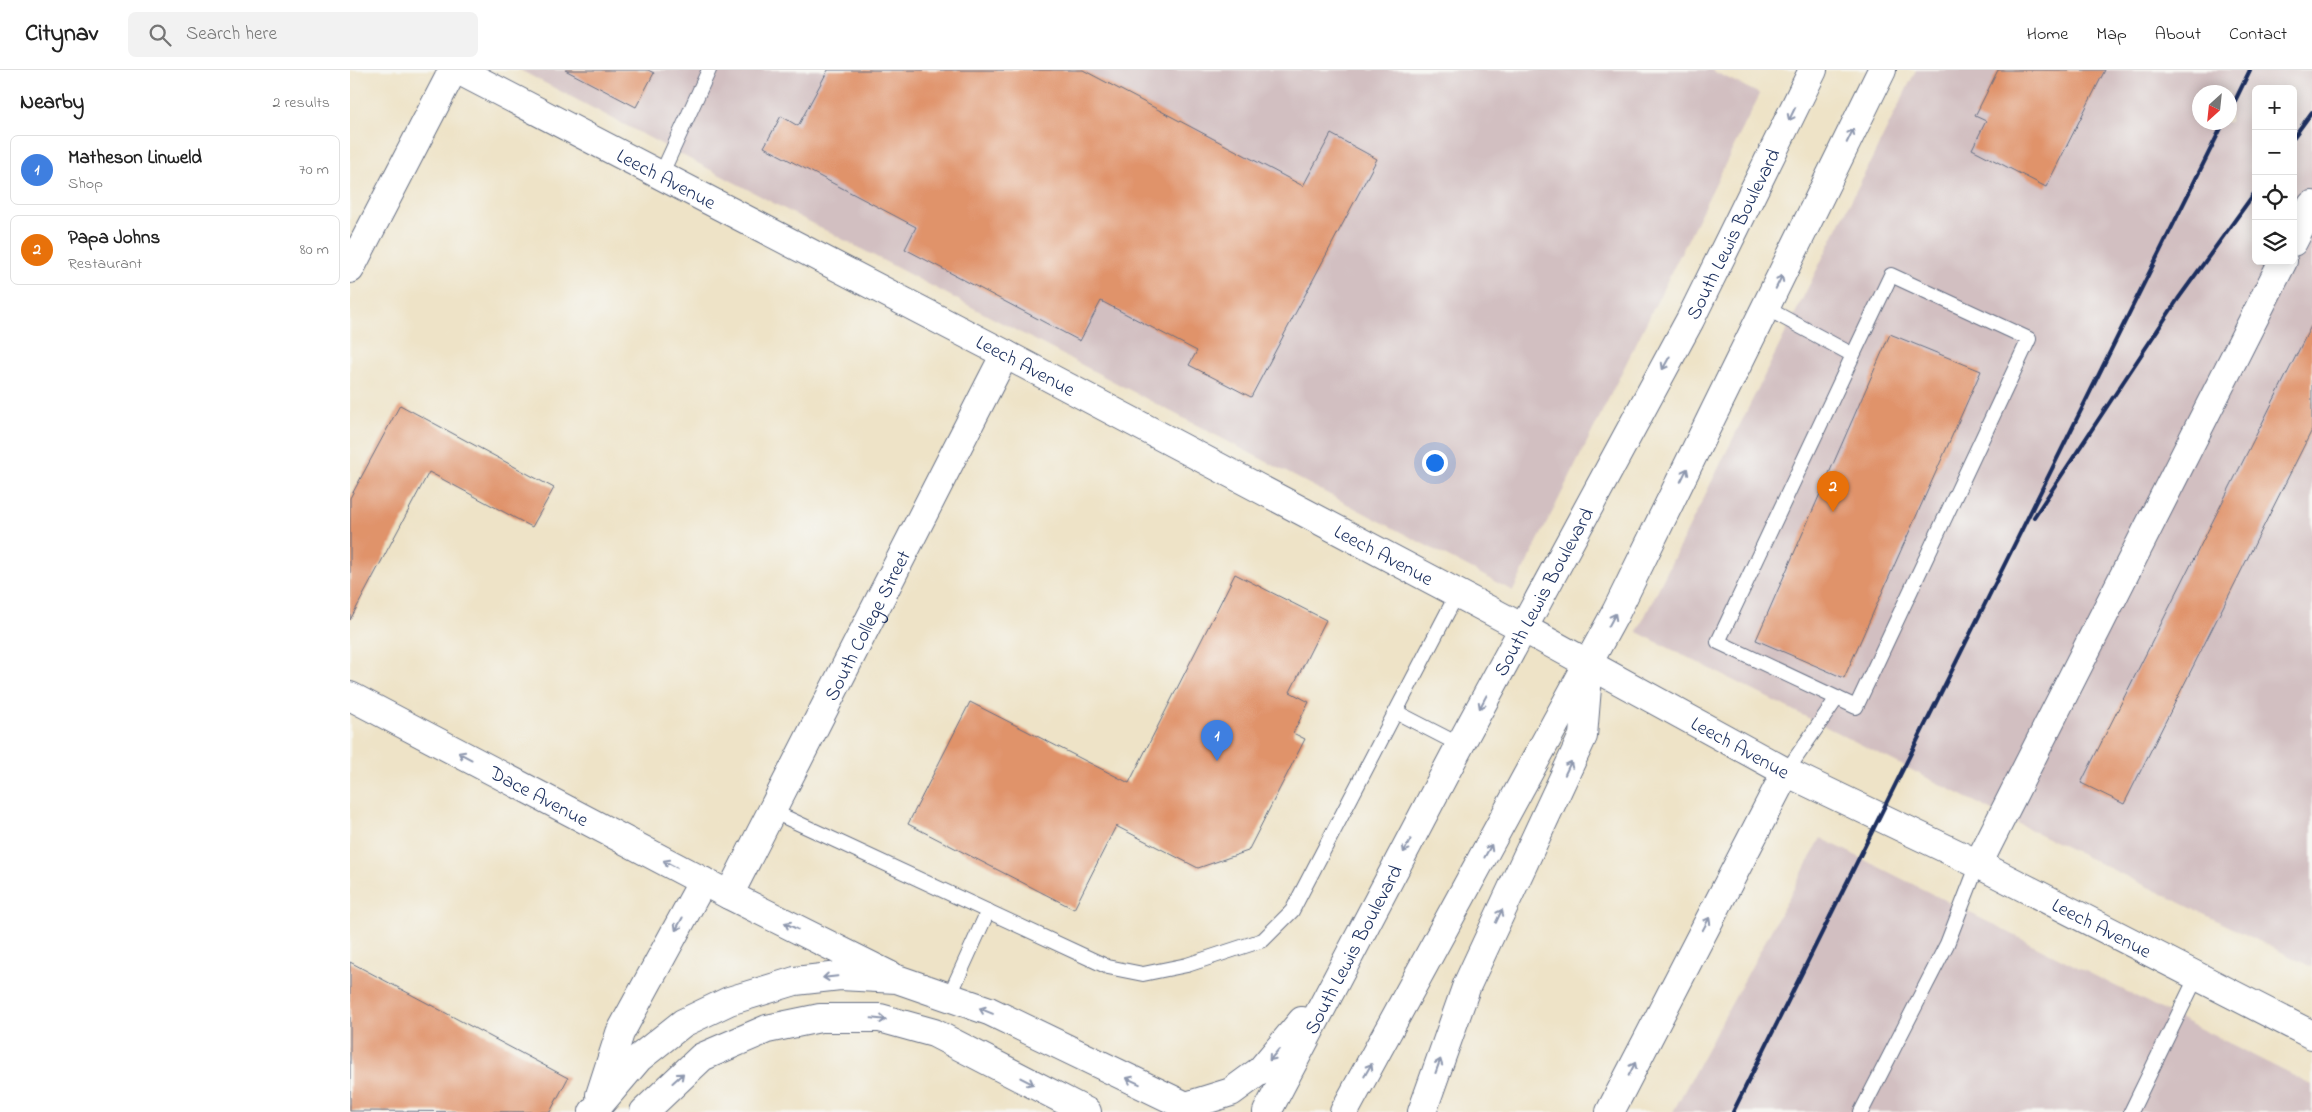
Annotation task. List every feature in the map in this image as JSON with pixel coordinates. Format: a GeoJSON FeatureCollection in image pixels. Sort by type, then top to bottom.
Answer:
{"type":"FeatureCollection","features":[{"type":"Feature","properties":{"kind":"main road"},"geometry":{"type":"LineString","coordinates":[[350,269],[453,70]]}},
{"type":"Feature","properties":{"kind":"main road","name":"Leech Avenue"},"geometry":{"type":"LineString","coordinates":[[458,70],[1005,354],[1522,628],[1786,772],[1978,864],[2312,1036]]}},
{"type":"Feature","properties":{"kind":"main road","name":"South Lewis Boulevard"},"geometry":{"type":"LineString","coordinates":[[1267,1112],[1522,628],[1690,320],[1813,70]]}},
{"type":"Feature","properties":{"kind":"main road"},"geometry":{"type":"LineString","coordinates":[[1344,1112],[1589,664],[1882,70]]}},
{"type":"Feature","properties":{"kind":"main road"},"geometry":{"type":"LineString","coordinates":[[2297,234],[2312,204]]}},
{"type":"Feature","properties":{"kind":"main road"},"geometry":{"type":"LineString","coordinates":[[1978,864],[2282,265]]}},
{"type":"Feature","properties":{"kind":"main road","name":"South College Street"},"geometry":{"type":"LineString","coordinates":[[729,895],[1005,354]]}},
{"type":"Feature","properties":{"kind":"main road"},"geometry":{"type":"LineString","coordinates":[[1422,1112],[1467,985],[1583,736],[1589,664]]}},
{"type":"Feature","properties":{"kind":"main road","name":"Dace Avenue"},"geometry":{"type":"LineString","coordinates":[[350,696],[729,895],[897,978]]}},
{"type":"Feature","properties":{"kind":"main road"},"geometry":{"type":"LineString","coordinates":[[1610,1112],[1786,772]]}},
{"type":"Feature","properties":{"kind":"main road"},"geometry":{"type":"LineString","coordinates":[[595,1109],[620,1033],[702,881]]}},
{"type":"Feature","properties":{"kind":"main road"},"geometry":{"type":"LineString","coordinates":[[595,1109],[639,1058],[683,1023],[729,1001],[795,981],[840,976],[897,978],[989,1011],[1188,1109],[1231,1092],[1262,1070],[1339,978]]}},
{"type":"Feature","properties":{"kind":"main road"},"geometry":{"type":"LineString","coordinates":[[644,1112],[702,1057],[767,1029],[820,1018],[880,1018],[934,1033],[1087,1112]]}},
{"type":"Feature","properties":{"kind":"lane"},"geometry":{"type":"LineString","coordinates":[[661,175],[708,70]]}},
{"type":"Feature","properties":{"kind":"lane"},"geometry":{"type":"LineString","coordinates":[[1891,275],[2029,339],[1856,707],[1718,642],[1853,356],[1891,275]]}},
{"type":"Feature","properties":{"kind":"lane"},"geometry":{"type":"LineString","coordinates":[[1766,308],[1853,356]]}},
{"type":"Feature","properties":{"kind":"lane"},"geometry":{"type":"LineString","coordinates":[[772,811],[1108,967],[1143,974],[1187,966],[1263,940],[1292,911],[1457,594]]}},
{"type":"Feature","properties":{"kind":"lane"},"geometry":{"type":"LineString","coordinates":[[1786,772],[1837,698]]}},
{"type":"Feature","properties":{"kind":"lane"},"geometry":{"type":"LineString","coordinates":[[1396,712],[1460,745]]}},
{"type":"Feature","properties":{"kind":"lane"},"geometry":{"type":"LineString","coordinates":[[1861,1112],[1947,944],[1978,864]]}},
{"type":"Feature","properties":{"kind":"lane"},"geometry":{"type":"LineString","coordinates":[[949,997],[988,911]]}},
{"type":"Feature","properties":{"kind":"lane"},"geometry":{"type":"LineString","coordinates":[[2131,1112],[2197,976]]}},
{"type":"Feature","properties":{"kind":"shaded area"},"geometry":{"type":"Polygon","coordinates":[[[520,70],[1711,70],[1760,94],[1513,591],[520,70]]]}},
{"type":"Feature","properties":{"kind":"shaded area"},"geometry":{"type":"Polygon","coordinates":[[[1916,70],[2312,70],[2312,967],[2023,826],[1637,632],[1916,70]]]}},
{"type":"Feature","properties":{"kind":"shaded area"},"geometry":{"type":"Polygon","coordinates":[[[1821,838],[2312,1085],[2312,1112],[1673,1112],[1821,838]]]}},
{"type":"Feature","properties":{"kind":"building"},"geometry":{"type":"Polygon","coordinates":[[[565,70],[648,70],[654,73],[636,107],[565,70]]]}},
{"type":"Feature","properties":{"kind":"building"},"geometry":{"type":"Polygon","coordinates":[[[828,70],[1083,70],[1303,186],[1331,134],[1377,159],[1251,397],[1189,365],[1197,351],[1101,301],[1080,341],[905,249],[916,227],[764,147],[781,116],[798,126],[828,70]]]}},
{"type":"Feature","properties":{"kind":"building"},"geometry":{"type":"Polygon","coordinates":[[[1998,70],[2105,70],[2046,187],[1972,149],[1986,121],[1975,116],[1998,70]]]}},
{"type":"Feature","properties":{"kind":"building"},"geometry":{"type":"Polygon","coordinates":[[[2312,324],[2312,430],[2124,804],[2081,783],[2312,324]]]}},
{"type":"Feature","properties":{"kind":"building"},"geometry":{"type":"Polygon","coordinates":[[[1890,334],[1981,371],[1844,678],[1756,640],[1890,334]]]}},
{"type":"Feature","properties":{"kind":"building"},"geometry":{"type":"Polygon","coordinates":[[[400,405],[554,488],[532,527],[429,472],[350,620],[350,498],[400,405]]]}},
{"type":"Feature","properties":{"kind":"building"},"geometry":{"type":"Polygon","coordinates":[[[1235,574],[1326,620],[1290,692],[1309,702],[1293,733],[1305,739],[1248,851],[1198,868],[1116,826],[1074,909],[908,824],[970,702],[1129,783],[1235,574]]]}},
{"type":"Feature","properties":{"kind":"building"},"geometry":{"type":"Polygon","coordinates":[[[350,962],[568,1078],[550,1112],[350,1111],[350,962]]]}},
{"type":"Feature","properties":{"kind":"railway"},"geometry":{"type":"LineString","coordinates":[[2237,97],[2250,70]]}},
{"type":"Feature","properties":{"kind":"railway"},"geometry":{"type":"LineString","coordinates":[[2297,133],[2312,112]]}},
{"type":"Feature","properties":{"kind":"railway"},"geometry":{"type":"LineString","coordinates":[[1733,1112],[2220,130]]}},
{"type":"Feature","properties":{"kind":"railway"},"geometry":{"type":"LineString","coordinates":[[2034,517],[2178,299],[2252,197]]}},
{"type":"Feature","properties":{"kind":"place","name":"Papa Johns"},"geometry":{"type":"Point","coordinates":[1833,512]}},
{"type":"Feature","properties":{"kind":"place","name":"Matheson Linweld"},"geometry":{"type":"Point","coordinates":[1217,761]}}]}
